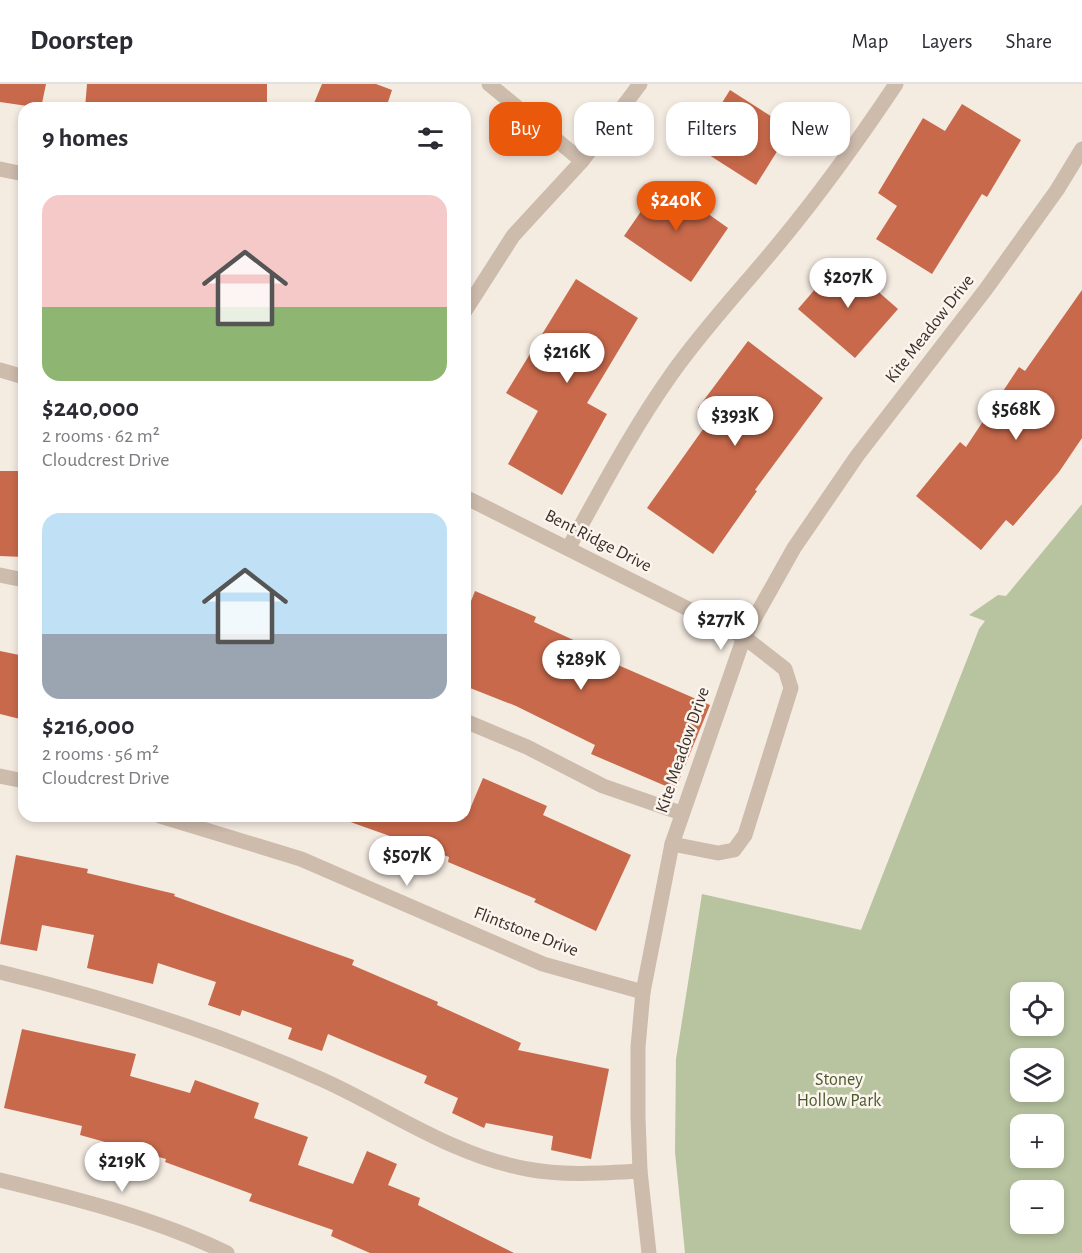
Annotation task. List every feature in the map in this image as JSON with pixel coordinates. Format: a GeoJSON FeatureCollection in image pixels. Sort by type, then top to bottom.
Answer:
{"type":"FeatureCollection","features":[{"type":"Feature","properties":{"kind":"street"},"geometry":{"type":"LineString","coordinates":[[489,84],[582,161]]}},
{"type":"Feature","properties":{"kind":"street"},"geometry":{"type":"LineString","coordinates":[[471,299],[513,236],[582,161],[640,84]]}},
{"type":"Feature","properties":{"kind":"street"},"geometry":{"type":"LineString","coordinates":[[569,548],[622,453],[670,376],[852,148],[896,84]]}},
{"type":"Feature","properties":{"kind":"street","name":"Kite Meadow Drive"},"geometry":{"type":"LineString","coordinates":[[650,1253],[640,1171],[638,1047],[643,992],[672,844],[744,637],[794,548],[844,474],[986,289],[1057,190],[1082,149]]}},
{"type":"Feature","properties":{"kind":"street"},"geometry":{"type":"LineString","coordinates":[[0,169],[18,173]]}},
{"type":"Feature","properties":{"kind":"street"},"geometry":{"type":"LineString","coordinates":[[0,370],[18,375]]}},
{"type":"Feature","properties":{"kind":"street","name":"Bent Ridge Drive"},"geometry":{"type":"LineString","coordinates":[[471,500],[744,637],[785,669],[791,688],[745,835],[734,849],[718,853],[672,844]]}},
{"type":"Feature","properties":{"kind":"street"},"geometry":{"type":"LineString","coordinates":[[0,575],[18,579]]}},
{"type":"Feature","properties":{"kind":"street"},"geometry":{"type":"LineString","coordinates":[[471,724],[527,747],[603,786],[681,813]]}},
{"type":"Feature","properties":{"kind":"street"},"geometry":{"type":"LineString","coordinates":[[0,776],[18,780]]}},
{"type":"Feature","properties":{"kind":"street","name":"Flintstone Drive"},"geometry":{"type":"LineString","coordinates":[[180,822],[302,859],[543,964],[643,992]]}},
{"type":"Feature","properties":{"kind":"street"},"geometry":{"type":"LineString","coordinates":[[0,972],[82,992],[177,1021],[323,1080],[493,1161],[527,1170],[572,1174],[640,1171]]}},
{"type":"Feature","properties":{"kind":"street"},"geometry":{"type":"LineString","coordinates":[[0,1180],[121,1210],[188,1234],[227,1253]]}},
{"type":"Feature","properties":{"kind":"green space","name":"Stoney Hollow Park"},"geometry":{"type":"Polygon","coordinates":[[[1082,504],[1082,1253],[685,1253],[675,1152],[676,1059],[702,894],[861,930],[979,629],[985,621],[969,615],[998,595],[1006,596],[1082,504]]]}},
{"type":"Feature","properties":{"kind":"building"},"geometry":{"type":"Polygon","coordinates":[[[0,84],[46,84],[42,102],[18,102],[18,105],[0,102],[0,84]]]}},
{"type":"Feature","properties":{"kind":"building"},"geometry":{"type":"Polygon","coordinates":[[[87,84],[267,84],[267,102],[86,102],[87,84]]]}},
{"type":"Feature","properties":{"kind":"building"},"geometry":{"type":"Polygon","coordinates":[[[322,84],[376,84],[392,90],[388,102],[314,102],[322,84]]]}},
{"type":"Feature","properties":{"kind":"building"},"geometry":{"type":"Polygon","coordinates":[[[730,90],[749,102],[722,102],[730,90]]]}},
{"type":"Feature","properties":{"kind":"building"},"geometry":{"type":"Polygon","coordinates":[[[962,104],[1021,140],[987,197],[982,194],[932,274],[876,239],[897,206],[878,193],[923,118],[945,131],[962,104]]]}},
{"type":"Feature","properties":{"kind":"building"},"geometry":{"type":"Polygon","coordinates":[[[758,108],[770,116],[770,156],[774,156],[756,185],[711,156],[758,156],[758,108]]]}},
{"type":"Feature","properties":{"kind":"building"},"geometry":{"type":"Polygon","coordinates":[[[662,181],[728,228],[691,282],[624,236],[662,181]]]}},
{"type":"Feature","properties":{"kind":"building"},"geometry":{"type":"Polygon","coordinates":[[[841,259],[898,309],[855,358],[798,309],[841,259]]]}},
{"type":"Feature","properties":{"kind":"building"},"geometry":{"type":"Polygon","coordinates":[[[576,279],[638,318],[587,403],[607,414],[562,495],[508,464],[538,411],[506,393],[576,279]]]}},
{"type":"Feature","properties":{"kind":"building"},"geometry":{"type":"Polygon","coordinates":[[[1082,290],[1082,438],[1059,472],[1013,526],[1006,520],[981,550],[916,496],[960,442],[966,447],[1019,367],[1025,371],[1082,290]]]}},
{"type":"Feature","properties":{"kind":"building"},"geometry":{"type":"Polygon","coordinates":[[[748,341],[823,398],[755,490],[757,491],[713,554],[647,508],[711,418],[698,408],[748,341]]]}},
{"type":"Feature","properties":{"kind":"building"},"geometry":{"type":"Polygon","coordinates":[[[0,471],[18,471],[18,557],[0,556],[0,471]]]}},
{"type":"Feature","properties":{"kind":"building"},"geometry":{"type":"Polygon","coordinates":[[[475,591],[536,617],[534,622],[613,658],[611,662],[710,705],[675,790],[591,754],[595,745],[516,706],[471,688],[471,601],[475,591]]]}},
{"type":"Feature","properties":{"kind":"building"},"geometry":{"type":"Polygon","coordinates":[[[0,651],[18,655],[18,718],[0,714],[0,651]]]}},
{"type":"Feature","properties":{"kind":"building"},"geometry":{"type":"Polygon","coordinates":[[[483,778],[547,806],[543,815],[631,855],[596,931],[534,902],[536,899],[448,862],[449,857],[350,822],[471,822],[471,806],[483,778]]]}},
{"type":"Feature","properties":{"kind":"building"},"geometry":{"type":"Polygon","coordinates":[[[16,855],[88,869],[87,873],[175,894],[174,896],[354,960],[352,965],[438,1002],[437,1005],[521,1043],[518,1050],[609,1069],[591,1159],[551,1150],[553,1136],[486,1123],[484,1128],[452,1113],[458,1098],[424,1083],[427,1076],[328,1034],[322,1051],[288,1039],[292,1028],[242,1010],[240,1016],[208,1005],[216,982],[158,963],[153,984],[87,968],[94,935],[42,925],[37,951],[0,944],[16,855]]]}},
{"type":"Feature","properties":{"kind":"building"},"geometry":{"type":"Polygon","coordinates":[[[22,1029],[136,1054],[130,1076],[190,1093],[195,1080],[259,1103],[254,1118],[308,1137],[298,1165],[353,1184],[367,1151],[397,1164],[388,1185],[420,1198],[418,1205],[514,1253],[370,1253],[331,1236],[333,1230],[249,1201],[252,1194],[165,1162],[166,1159],[80,1135],[82,1126],[4,1108],[22,1029]]]}}]}
